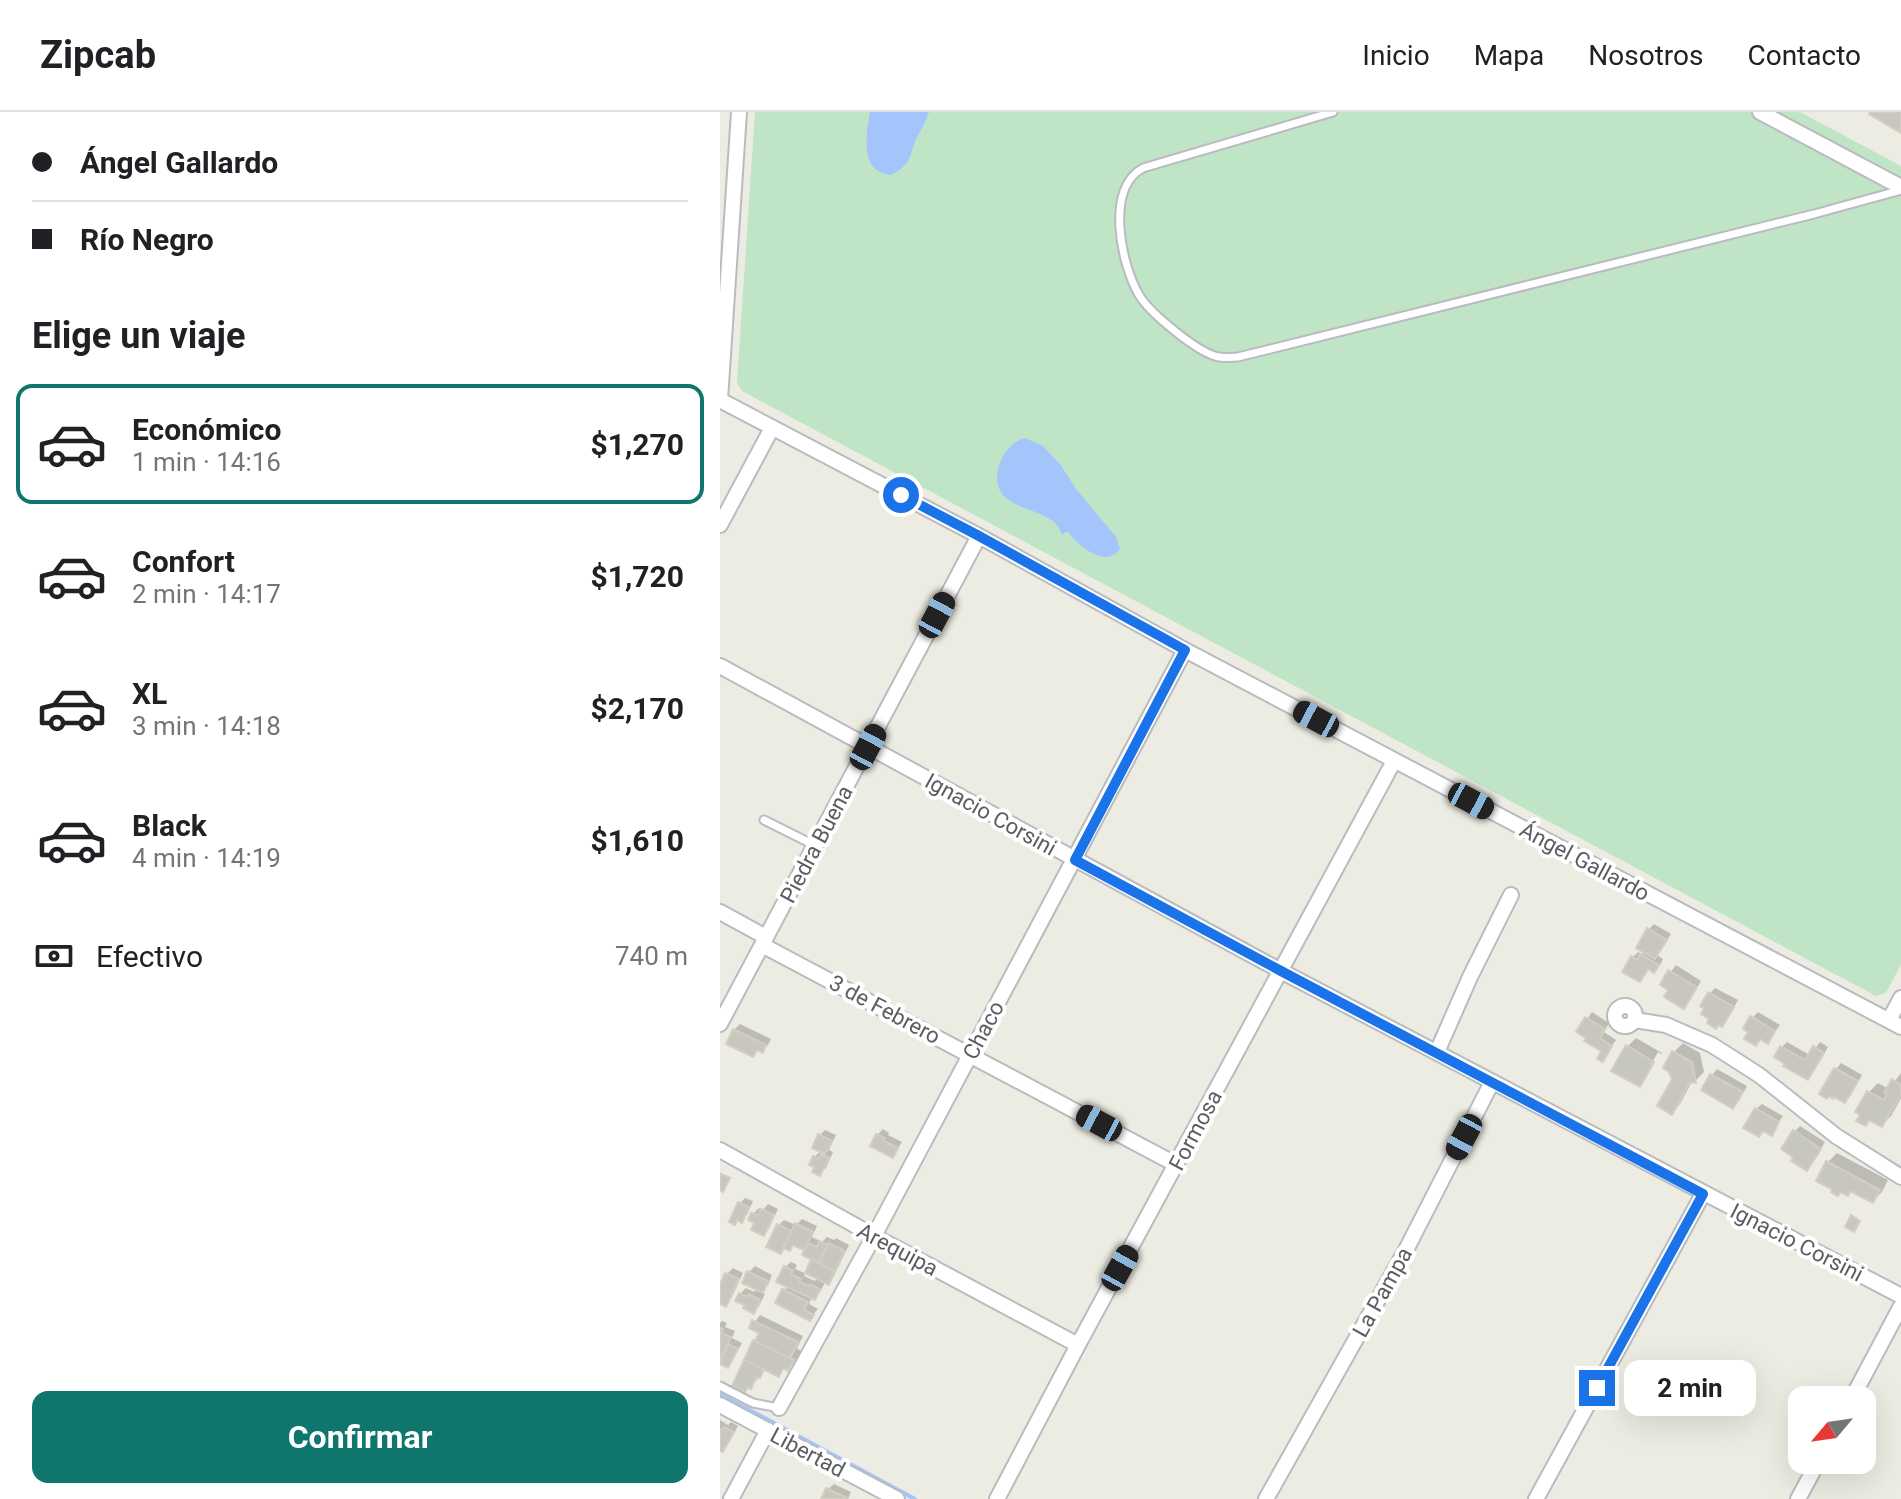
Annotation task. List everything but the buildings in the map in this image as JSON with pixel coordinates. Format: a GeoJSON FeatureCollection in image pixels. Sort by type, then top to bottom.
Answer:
{"type":"FeatureCollection","features":[{"type":"Feature","properties":{"kind":"street"},"geometry":{"type":"LineString","coordinates":[[720,400],[727,194],[739,112]]}},
{"type":"Feature","properties":{"kind":"street"},"geometry":{"type":"LineString","coordinates":[[1760,112],[1901,189]]}},
{"type":"Feature","properties":{"kind":"street","name":"Ángel Gallardo"},"geometry":{"type":"LineString","coordinates":[[720,400],[1394,761],[1895,1024]]}},
{"type":"Feature","properties":{"kind":"street"},"geometry":{"type":"LineString","coordinates":[[720,525],[772,428]]}},
{"type":"Feature","properties":{"kind":"street","name":"Piedra Buena"},"geometry":{"type":"LineString","coordinates":[[720,1024],[979,536]]}},
{"type":"Feature","properties":{"kind":"street","name":"Chaco"},"geometry":{"type":"LineString","coordinates":[[779,1408],[874,1236],[1185,650]]}},
{"type":"Feature","properties":{"kind":"street","name":"Ignacio Corsini"},"geometry":{"type":"LineString","coordinates":[[720,666],[1281,971],[1901,1296]]}},
{"type":"Feature","properties":{"kind":"street","name":"Formosa"},"geometry":{"type":"LineString","coordinates":[[997,1499],[1394,761]]}},
{"type":"Feature","properties":{"kind":"street"},"geometry":{"type":"LineString","coordinates":[[1437,1052],[1511,895]]}},
{"type":"Feature","properties":{"kind":"street","name":"3 de Febrero"},"geometry":{"type":"LineString","coordinates":[[720,912],[764,941],[1177,1165]]}},
{"type":"Feature","properties":{"kind":"street"},"geometry":{"type":"LineString","coordinates":[[1895,1024],[1901,998]]}},
{"type":"Feature","properties":{"kind":"street"},"geometry":{"type":"LineString","coordinates":[[1635,1020],[1666,1025],[1712,1045],[1759,1075],[1849,1145],[1901,1177]]}},
{"type":"Feature","properties":{"kind":"street","name":"La Pampa"},"geometry":{"type":"LineString","coordinates":[[1266,1499],[1407,1248],[1492,1082]]}},
{"type":"Feature","properties":{"kind":"street","name":"Arequipa"},"geometry":{"type":"LineString","coordinates":[[720,1150],[1078,1345]]}},
{"type":"Feature","properties":{"kind":"street"},"geometry":{"type":"LineString","coordinates":[[1536,1499],[1703,1194]]}},
{"type":"Feature","properties":{"kind":"street"},"geometry":{"type":"LineString","coordinates":[[1858,1386],[1901,1306]]}},
{"type":"Feature","properties":{"kind":"street","name":"Libertad"},"geometry":{"type":"LineString","coordinates":[[720,1405],[897,1499]]}},
{"type":"Feature","properties":{"kind":"street"},"geometry":{"type":"LineString","coordinates":[[731,1499],[768,1430]]}},
{"type":"Feature","properties":{"kind":"street"},"geometry":{"type":"LineString","coordinates":[[1798,1499],[1811,1474]]}},
{"type":"Feature","properties":{"kind":"lane"},"geometry":{"type":"LineString","coordinates":[[1333,112],[1143,168],[1127,181],[1119,217],[1129,274],[1149,308],[1201,349],[1218,357],[1238,357],[1814,214],[1901,189]]}},
{"type":"Feature","properties":{"kind":"lane"},"geometry":{"type":"LineString","coordinates":[[764,820],[816,846]]}},
{"type":"Feature","properties":{"kind":"lane"},"geometry":{"type":"LineString","coordinates":[[720,1386],[753,1403],[779,1408]]}},
{"type":"Feature","properties":{"kind":"green space"},"geometry":{"type":"Polygon","coordinates":[[[755,112],[1800,112],[1901,166],[1901,964],[1886,993],[1876,996],[742,391],[737,383],[755,112]]]}},
{"type":"Feature","properties":{"kind":"water"},"geometry":{"type":"Polygon","coordinates":[[[870,112],[929,112],[907,163],[891,175],[881,172],[869,160],[866,141],[870,112]]]}},
{"type":"Feature","properties":{"kind":"water"},"geometry":{"type":"Polygon","coordinates":[[[1025,438],[1043,446],[1060,464],[1076,489],[1116,537],[1120,549],[1114,555],[1107,557],[1092,553],[1068,532],[1063,535],[1052,520],[1017,505],[1003,495],[997,479],[1000,462],[1011,446],[1025,438]]]}},
{"type":"Feature","properties":{"kind":"waterway"},"geometry":{"type":"LineString","coordinates":[[720,1394],[915,1499]]}},
{"type":"Feature","properties":{"kind":"route"},"geometry":{"type":"LineString","coordinates":[[901,495],[1185,650],[1075,860],[1703,1194],[1597,1388]]}}]}
